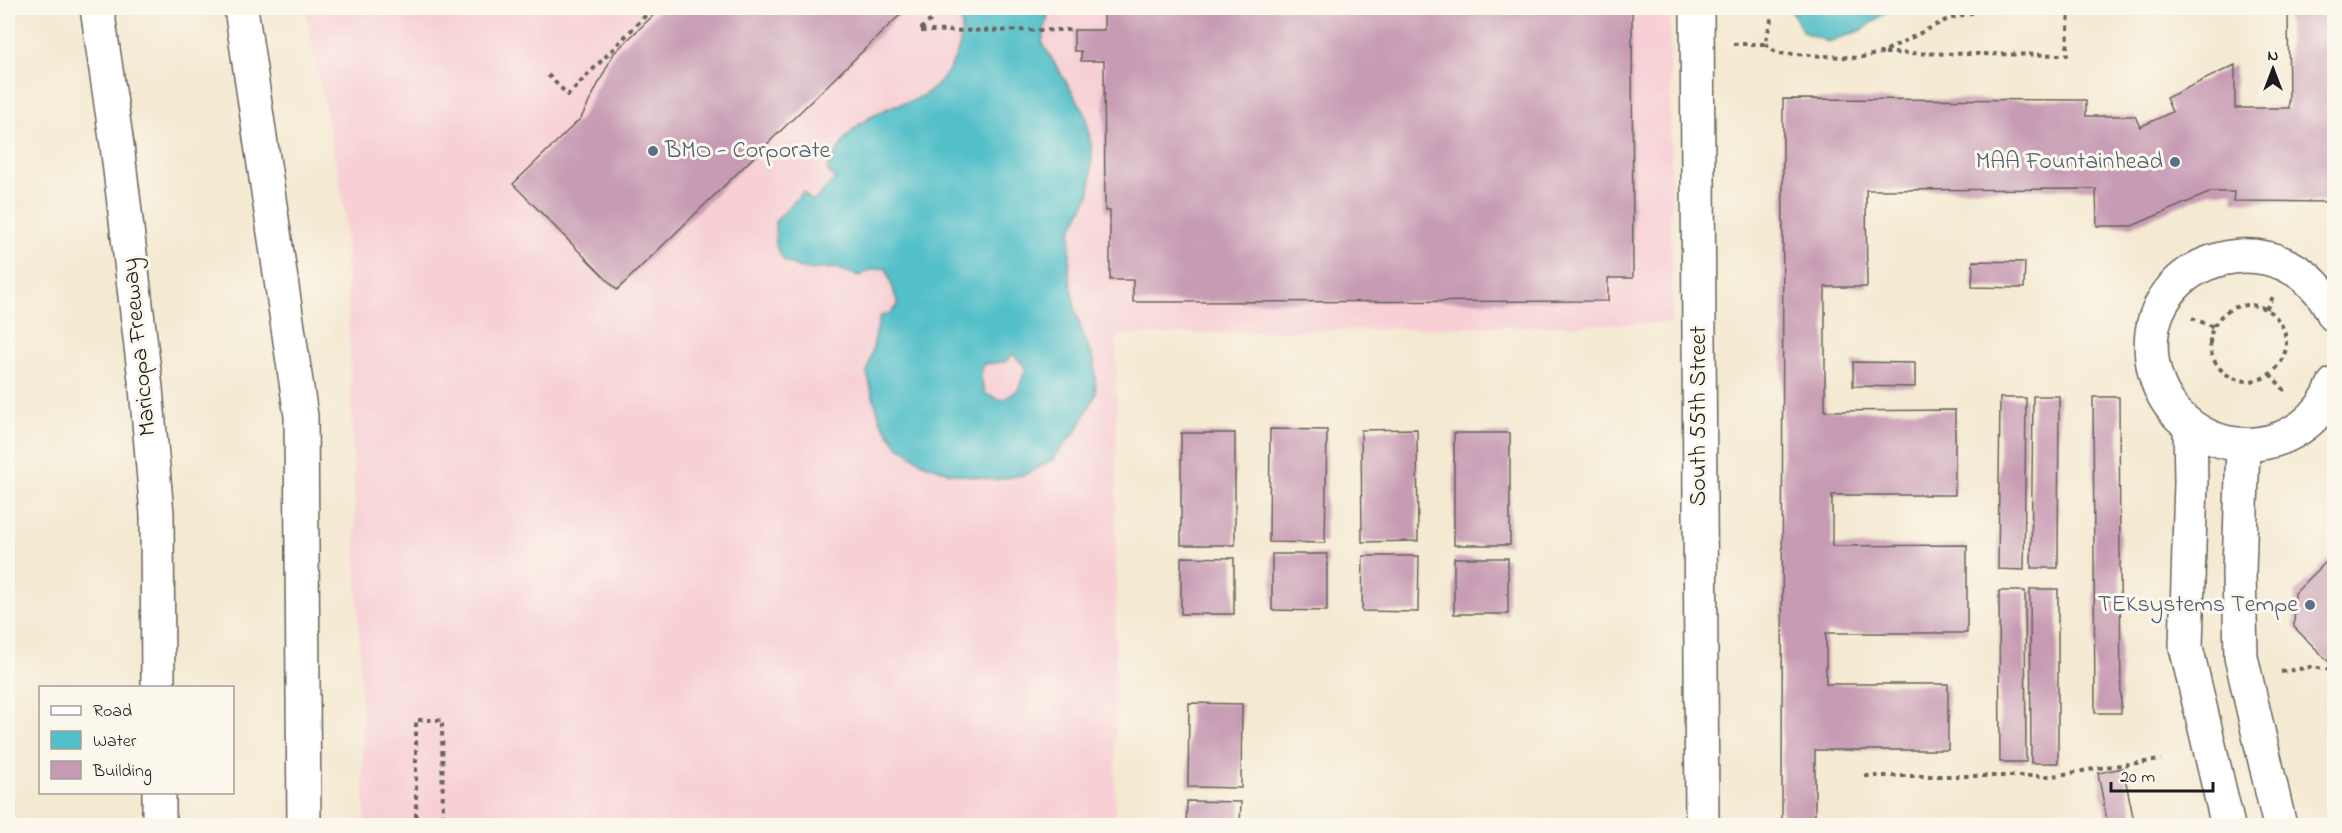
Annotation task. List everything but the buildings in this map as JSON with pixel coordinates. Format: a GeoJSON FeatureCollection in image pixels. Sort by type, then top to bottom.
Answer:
{"type":"FeatureCollection","features":[{"type":"Feature","properties":{"kind":"main road","name":"Maricopa Freeway"},"geometry":{"type":"LineString","coordinates":[[97,8],[133,270],[151,445],[157,514],[158,686]]}},
{"type":"Feature","properties":{"kind":"main road"},"geometry":{"type":"LineString","coordinates":[[241,8],[301,416],[304,825]]}},
{"type":"Feature","properties":{"kind":"main road","name":"South 55th Street"},"geometry":{"type":"LineString","coordinates":[[1697,8],[1702,825]]}},
{"type":"Feature","properties":{"kind":"main road"},"geometry":{"type":"LineString","coordinates":[[2332,305],[2311,280],[2290,265],[2268,257],[2244,255],[2221,258],[2200,266],[2181,280],[2161,305],[2153,328],[2151,347],[2154,378],[2169,405],[2190,427],[2215,440],[2243,445],[2269,442],[2293,433],[2313,418],[2329,397],[2334,384]]}},
{"type":"Feature","properties":{"kind":"main road"},"geometry":{"type":"LineString","coordinates":[[2190,427],[2191,481],[2186,647],[2228,825]]}},
{"type":"Feature","properties":{"kind":"main road"},"geometry":{"type":"LineString","coordinates":[[2243,445],[2239,573],[2241,657],[2280,825]]}},
{"type":"Feature","properties":{"kind":"main road"},"geometry":{"type":"LineString","coordinates":[[159,794],[159,825]]}},
{"type":"Feature","properties":{"kind":"path"},"geometry":{"type":"LineString","coordinates":[[548,75],[568,95],[653,8]]}},
{"type":"Feature","properties":{"kind":"path"},"geometry":{"type":"LineString","coordinates":[[944,8],[919,31],[1072,30]]}},
{"type":"Feature","properties":{"kind":"path"},"geometry":{"type":"LineString","coordinates":[[1765,44],[1774,8]]}},
{"type":"Feature","properties":{"kind":"path"},"geometry":{"type":"LineString","coordinates":[[1881,53],[1948,19],[1990,8]]}},
{"type":"Feature","properties":{"kind":"path"},"geometry":{"type":"LineString","coordinates":[[1733,44],[1765,44],[1777,53],[1813,57],[1858,58],[1881,53],[2067,55],[2069,8]]}},
{"type":"Feature","properties":{"kind":"path"},"geometry":{"type":"LineString","coordinates":[[2106,8],[2172,8]]}},
{"type":"Feature","properties":{"kind":"path"},"geometry":{"type":"LineString","coordinates":[[2242,305],[2254,305],[2266,309],[2284,328],[2287,341],[2286,354],[2280,365],[2270,374],[2259,380],[2245,381],[2233,378],[2222,371],[2215,362],[2211,350],[2214,327],[2221,316],[2230,309],[2242,305]]}},
{"type":"Feature","properties":{"kind":"path"},"geometry":{"type":"LineString","coordinates":[[2270,374],[2293,399]]}},
{"type":"Feature","properties":{"kind":"path"},"geometry":{"type":"LineString","coordinates":[[2281,672],[2310,667],[2332,670]]}},
{"type":"Feature","properties":{"kind":"path"},"geometry":{"type":"LineString","coordinates":[[416,825],[416,720],[442,720],[443,825]]}},
{"type":"Feature","properties":{"kind":"path"},"geometry":{"type":"LineString","coordinates":[[1864,776],[2053,776],[2161,760]]}},
{"type":"Feature","properties":{"kind":"shaded area"},"geometry":{"type":"Polygon","coordinates":[[[305,8],[1670,8],[1672,323],[1117,335],[1115,825],[365,825],[345,210],[305,8]]]}},
{"type":"Feature","properties":{"kind":"water"},"geometry":{"type":"Polygon","coordinates":[[[959,8],[1049,8],[1042,43],[1085,113],[1092,151],[1090,193],[1071,231],[1069,273],[1075,309],[1083,336],[1094,360],[1096,394],[1077,430],[1052,460],[1026,474],[995,480],[950,473],[923,463],[897,445],[881,421],[867,373],[880,316],[891,313],[898,304],[886,268],[870,270],[859,276],[836,268],[805,270],[784,261],[776,246],[775,222],[803,192],[813,202],[835,179],[827,170],[852,131],[883,111],[916,99],[939,82],[948,71],[959,47],[961,21],[959,8]],[[1013,354],[1005,362],[983,364],[981,378],[985,394],[1003,400],[1018,390],[1026,368],[1013,354]]]}},
{"type":"Feature","properties":{"kind":"water"},"geometry":{"type":"Polygon","coordinates":[[[1790,8],[1891,8],[1862,30],[1828,42],[1803,32],[1790,8]]]}},
{"type":"Feature","properties":{"kind":"place","name":"BMO - Corporate"},"geometry":{"type":"Point","coordinates":[653,151]}},
{"type":"Feature","properties":{"kind":"place","name":"MAA Fountainhead"},"geometry":{"type":"Point","coordinates":[2175,162]}},
{"type":"Feature","properties":{"kind":"place","name":"TEKsystems Tempe"},"geometry":{"type":"Point","coordinates":[2310,605]}}]}
